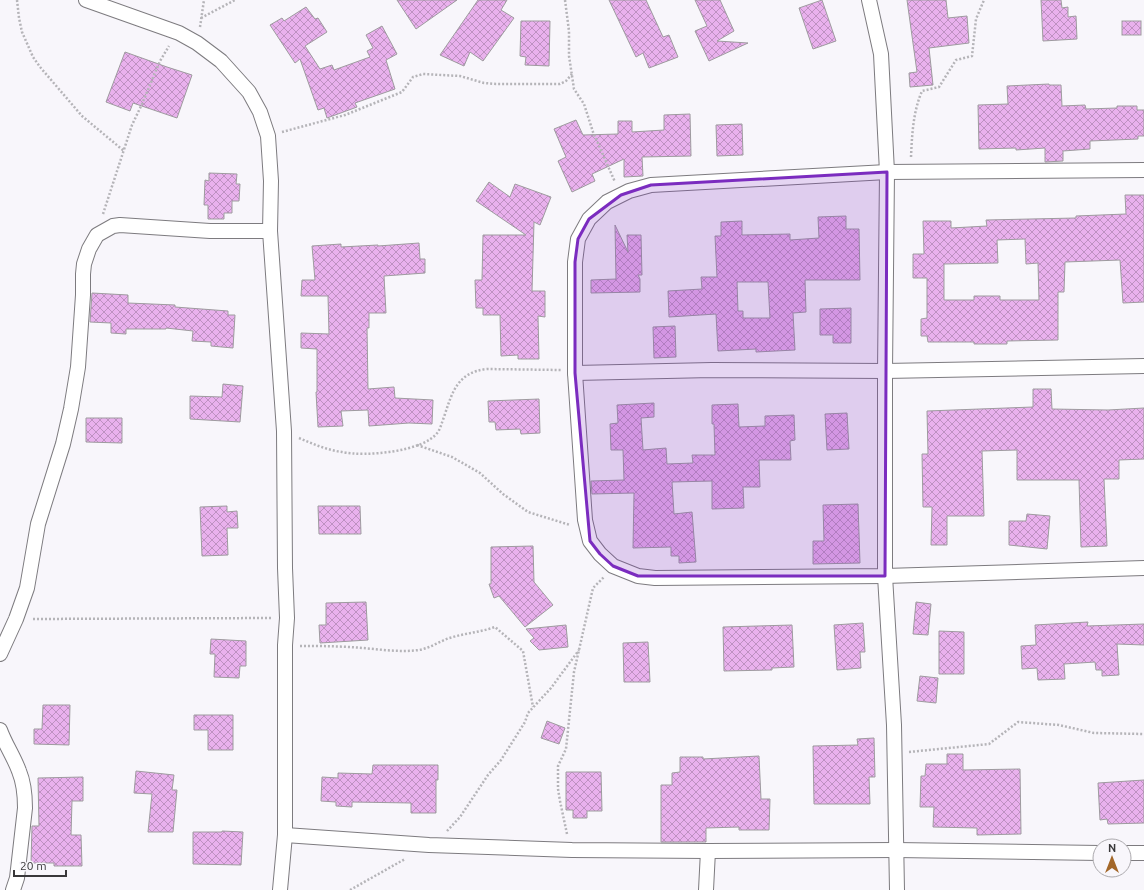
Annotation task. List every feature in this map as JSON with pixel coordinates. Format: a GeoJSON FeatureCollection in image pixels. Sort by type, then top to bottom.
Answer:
{"type":"FeatureCollection","features":[{"type":"Feature","properties":{"kind":"street"},"geometry":{"type":"LineString","coordinates":[[86,0],[179,33],[197,43],[221,61],[249,92],[260,112],[268,136],[271,181],[270,230],[284,431],[284,568],[286,618],[285,835],[280,890]]}},
{"type":"Feature","properties":{"kind":"street"},"geometry":{"type":"LineString","coordinates":[[870,0],[881,54],[887,172],[885,576],[894,725],[897,890]]}},
{"type":"Feature","properties":{"kind":"street"},"geometry":{"type":"LineString","coordinates":[[1144,170],[887,172],[651,185],[629,191],[607,202],[589,219],[578,239],[575,262],[575,372],[585,520],[590,540],[600,554],[613,566],[638,576],[655,578],[885,576],[1144,568]]}},
{"type":"Feature","properties":{"kind":"street"},"geometry":{"type":"LineString","coordinates":[[0,654],[16,618],[26,588],[38,524],[63,444],[71,410],[78,367],[84,264],[96,235],[113,226],[120,225],[210,231],[270,230]]}},
{"type":"Feature","properties":{"kind":"street"},"geometry":{"type":"LineString","coordinates":[[575,372],[712,370],[885,371],[1144,366]]}},
{"type":"Feature","properties":{"kind":"street"},"geometry":{"type":"LineString","coordinates":[[0,730],[18,769],[25,796],[17,878],[13,890]]}},
{"type":"Feature","properties":{"kind":"street"},"geometry":{"type":"LineString","coordinates":[[285,835],[429,845],[572,850],[896,850],[1092,853]]}},
{"type":"Feature","properties":{"kind":"street"},"geometry":{"type":"LineString","coordinates":[[706,890],[708,851]]}},
{"type":"Feature","properties":{"kind":"street"},"geometry":{"type":"LineString","coordinates":[[1132,853],[1144,853]]}},
{"type":"Feature","properties":{"kind":"path"},"geometry":{"type":"LineString","coordinates":[[17,0],[22,32],[33,57],[40,67],[82,116],[124,151]]}},
{"type":"Feature","properties":{"kind":"path"},"geometry":{"type":"LineString","coordinates":[[197,43],[204,0]]}},
{"type":"Feature","properties":{"kind":"path"},"geometry":{"type":"LineString","coordinates":[[201,18],[235,0]]}},
{"type":"Feature","properties":{"kind":"path"},"geometry":{"type":"LineString","coordinates":[[565,0],[569,31],[569,56],[574,90],[584,104],[599,147],[621,195]]}},
{"type":"Feature","properties":{"kind":"path"},"geometry":{"type":"LineString","coordinates":[[911,172],[913,128],[918,100],[922,92],[939,87],[956,60],[972,56],[976,20],[984,0]]}},
{"type":"Feature","properties":{"kind":"path"},"geometry":{"type":"LineString","coordinates":[[96,235],[132,125],[160,61],[166,50],[179,33]]}},
{"type":"Feature","properties":{"kind":"path"},"geometry":{"type":"LineString","coordinates":[[268,136],[345,115],[402,92],[412,77],[419,75],[427,74],[465,77],[484,83],[517,85],[560,84],[566,81],[572,74]]}},
{"type":"Feature","properties":{"kind":"path"},"geometry":{"type":"LineString","coordinates":[[284,431],[313,444],[344,453],[380,453],[399,450],[426,441],[438,432],[454,390],[463,378],[473,372],[487,369],[575,372]]}},
{"type":"Feature","properties":{"kind":"path"},"geometry":{"type":"LineString","coordinates":[[417,445],[452,457],[480,473],[503,494],[528,512],[587,531]]}},
{"type":"Feature","properties":{"kind":"path"},"geometry":{"type":"LineString","coordinates":[[572,850],[558,789],[558,766],[566,749],[574,672],[593,588],[613,566]]}},
{"type":"Feature","properties":{"kind":"path"},"geometry":{"type":"LineString","coordinates":[[16,618],[286,618]]}},
{"type":"Feature","properties":{"kind":"path"},"geometry":{"type":"LineString","coordinates":[[285,645],[348,647],[402,651],[417,650],[426,649],[453,637],[495,627],[523,651],[533,707]]}},
{"type":"Feature","properties":{"kind":"path"},"geometry":{"type":"LineString","coordinates":[[350,890],[429,845],[444,834],[460,817],[488,775],[501,760],[525,722],[528,713],[551,688],[579,650]]}},
{"type":"Feature","properties":{"kind":"path"},"geometry":{"type":"LineString","coordinates":[[894,754],[989,744],[1018,722],[1059,725],[1094,733],[1144,734]]}},
{"type":"Feature","properties":{"kind":"highlighted area"},"geometry":{"type":"Polygon","coordinates":[[[887,172],[885,576],[638,576],[613,566],[600,554],[590,541],[575,373],[575,262],[578,239],[589,219],[621,195],[651,185],[887,172]]]}},
{"type":"Feature","properties":{"kind":"building"},"geometry":{"type":"Polygon","coordinates":[[[397,0],[457,0],[416,29],[397,0]]]}},
{"type":"Feature","properties":{"kind":"building"},"geometry":{"type":"Polygon","coordinates":[[[478,0],[507,0],[501,10],[514,18],[483,61],[470,52],[464,66],[440,55],[478,0]]]}},
{"type":"Feature","properties":{"kind":"building"},"geometry":{"type":"Polygon","coordinates":[[[609,0],[646,0],[663,37],[669,35],[678,57],[649,68],[643,53],[636,57],[609,0]]]}},
{"type":"Feature","properties":{"kind":"building"},"geometry":{"type":"Polygon","coordinates":[[[695,0],[720,0],[734,31],[717,41],[748,43],[709,61],[695,31],[707,26],[695,0]]]}},
{"type":"Feature","properties":{"kind":"building"},"geometry":{"type":"Polygon","coordinates":[[[822,0],[836,41],[813,49],[799,8],[822,0]]]}},
{"type":"Feature","properties":{"kind":"building"},"geometry":{"type":"Polygon","coordinates":[[[907,0],[946,0],[948,18],[967,16],[969,43],[929,48],[933,85],[910,87],[909,73],[917,72],[907,0]]]}},
{"type":"Feature","properties":{"kind":"building"},"geometry":{"type":"Polygon","coordinates":[[[1041,0],[1061,0],[1062,8],[1068,7],[1068,17],[1076,16],[1077,39],[1043,41],[1041,0]]]}},
{"type":"Feature","properties":{"kind":"building"},"geometry":{"type":"Polygon","coordinates":[[[306,7],[315,19],[318,18],[327,32],[305,46],[320,69],[332,65],[334,70],[370,57],[367,51],[373,48],[366,35],[382,26],[397,54],[386,60],[395,89],[355,103],[357,107],[327,118],[324,108],[318,110],[300,59],[295,63],[270,25],[282,18],[284,21],[306,7]]]}},
{"type":"Feature","properties":{"kind":"building"},"geometry":{"type":"Polygon","coordinates":[[[521,21],[550,21],[549,66],[525,65],[526,57],[520,56],[521,21]]]}},
{"type":"Feature","properties":{"kind":"building"},"geometry":{"type":"Polygon","coordinates":[[[1122,21],[1141,21],[1141,35],[1122,35],[1122,21]]]}},
{"type":"Feature","properties":{"kind":"building"},"geometry":{"type":"Polygon","coordinates":[[[125,52],[192,75],[177,118],[133,103],[130,111],[106,102],[125,52]]]}},
{"type":"Feature","properties":{"kind":"building"},"geometry":{"type":"Polygon","coordinates":[[[1049,84],[1061,85],[1062,106],[1085,105],[1086,109],[1137,106],[1137,110],[1144,110],[1144,136],[1138,136],[1138,139],[1090,141],[1090,149],[1063,151],[1063,161],[1045,162],[1045,148],[1016,150],[1016,148],[979,149],[978,105],[1008,104],[1007,86],[1049,84]]]}},
{"type":"Feature","properties":{"kind":"building"},"geometry":{"type":"Polygon","coordinates":[[[690,114],[691,156],[642,157],[643,176],[624,177],[624,159],[592,174],[595,181],[572,192],[558,161],[566,157],[554,129],[576,120],[583,135],[618,134],[618,121],[632,121],[632,132],[664,130],[664,115],[690,114]]]}},
{"type":"Feature","properties":{"kind":"building"},"geometry":{"type":"Polygon","coordinates":[[[742,124],[743,155],[717,156],[716,125],[742,124]]]}},
{"type":"Feature","properties":{"kind":"building"},"geometry":{"type":"Polygon","coordinates":[[[209,173],[237,174],[236,184],[240,184],[239,201],[232,201],[232,213],[224,213],[224,219],[208,219],[208,205],[204,205],[205,180],[209,181],[209,173]]]}},
{"type":"Feature","properties":{"kind":"building"},"geometry":{"type":"Polygon","coordinates":[[[489,182],[510,197],[515,184],[551,197],[540,225],[534,222],[532,291],[545,291],[545,317],[538,316],[539,359],[518,359],[518,355],[501,356],[500,315],[483,315],[483,308],[476,308],[475,280],[482,280],[483,235],[526,235],[476,201],[489,182]]]}},
{"type":"Feature","properties":{"kind":"building"},"geometry":{"type":"Polygon","coordinates":[[[1125,195],[1144,195],[1144,302],[1123,303],[1120,260],[1065,262],[1064,292],[1058,292],[1058,340],[1007,341],[1007,344],[974,344],[974,342],[928,342],[927,336],[921,336],[921,319],[927,318],[927,278],[913,278],[913,254],[924,254],[923,221],[951,221],[951,228],[987,226],[986,220],[1076,218],[1076,216],[1126,214],[1125,195]],[[1025,239],[997,240],[998,263],[944,264],[944,300],[974,300],[974,296],[1000,296],[1000,300],[1039,300],[1038,263],[1026,264],[1025,239]]]}},
{"type":"Feature","properties":{"kind":"building"},"geometry":{"type":"Polygon","coordinates":[[[846,216],[846,229],[859,229],[860,280],[805,280],[806,312],[793,313],[795,350],[756,352],[756,349],[718,351],[716,314],[669,317],[668,291],[702,289],[701,277],[717,277],[715,236],[721,236],[721,222],[742,221],[742,235],[790,234],[790,240],[819,238],[818,217],[846,216]],[[737,282],[738,311],[743,311],[743,318],[770,318],[768,282],[737,282]]]}},
{"type":"Feature","properties":{"kind":"building"},"geometry":{"type":"Polygon","coordinates":[[[615,225],[628,252],[627,235],[641,235],[642,275],[638,275],[640,279],[640,292],[591,293],[591,280],[616,279],[615,225]]]}},
{"type":"Feature","properties":{"kind":"building"},"geometry":{"type":"Polygon","coordinates":[[[419,243],[420,259],[425,259],[425,273],[384,276],[386,313],[369,313],[369,328],[367,328],[368,389],[394,387],[395,398],[433,400],[432,424],[409,423],[369,426],[368,410],[341,411],[343,426],[318,427],[316,392],[317,349],[301,348],[301,333],[329,334],[328,296],[301,296],[302,280],[315,280],[312,246],[341,244],[341,247],[378,246],[419,243]]]}},
{"type":"Feature","properties":{"kind":"building"},"geometry":{"type":"Polygon","coordinates":[[[92,293],[128,295],[128,303],[175,305],[175,307],[228,311],[228,315],[235,315],[233,348],[211,346],[211,342],[192,341],[193,331],[166,328],[126,329],[126,334],[111,333],[111,323],[90,322],[92,293]]]}},
{"type":"Feature","properties":{"kind":"building"},"geometry":{"type":"Polygon","coordinates":[[[851,308],[851,343],[833,343],[833,335],[820,335],[820,309],[851,308]]]}},
{"type":"Feature","properties":{"kind":"building"},"geometry":{"type":"Polygon","coordinates":[[[675,326],[676,357],[654,358],[653,327],[675,326]]]}},
{"type":"Feature","properties":{"kind":"building"},"geometry":{"type":"Polygon","coordinates":[[[223,384],[243,386],[240,422],[190,419],[190,396],[222,397],[223,384]]]}},
{"type":"Feature","properties":{"kind":"building"},"geometry":{"type":"Polygon","coordinates":[[[1033,389],[1051,389],[1052,409],[1108,410],[1144,408],[1144,459],[1119,460],[1119,479],[1104,479],[1107,546],[1081,547],[1079,480],[1017,480],[1017,450],[982,451],[984,516],[947,516],[947,545],[931,545],[932,507],[923,507],[922,454],[928,454],[927,411],[1033,407],[1033,389]]]}},
{"type":"Feature","properties":{"kind":"building"},"geometry":{"type":"Polygon","coordinates":[[[539,399],[540,433],[521,434],[520,429],[496,430],[495,422],[489,422],[488,401],[539,399]]]}},
{"type":"Feature","properties":{"kind":"building"},"geometry":{"type":"Polygon","coordinates":[[[654,403],[654,417],[641,418],[643,450],[666,448],[667,464],[693,463],[692,455],[715,455],[712,405],[738,404],[739,427],[765,426],[765,416],[794,415],[795,440],[790,441],[791,460],[759,460],[760,487],[743,487],[744,508],[712,509],[712,481],[672,482],[674,514],[692,512],[696,562],[679,563],[679,556],[671,556],[671,547],[633,548],[634,493],[592,494],[591,481],[624,480],[623,450],[611,450],[610,424],[618,423],[617,405],[654,403]]]}},
{"type":"Feature","properties":{"kind":"building"},"geometry":{"type":"Polygon","coordinates":[[[847,413],[849,449],[827,450],[825,414],[847,413]]]}},
{"type":"Feature","properties":{"kind":"building"},"geometry":{"type":"Polygon","coordinates":[[[86,418],[122,418],[122,443],[86,442],[86,418]]]}},
{"type":"Feature","properties":{"kind":"building"},"geometry":{"type":"Polygon","coordinates":[[[858,504],[860,563],[813,564],[813,541],[824,541],[823,505],[858,504]]]}},
{"type":"Feature","properties":{"kind":"building"},"geometry":{"type":"Polygon","coordinates":[[[227,506],[227,512],[237,511],[238,528],[227,528],[228,555],[202,556],[200,507],[227,506]]]}},
{"type":"Feature","properties":{"kind":"building"},"geometry":{"type":"Polygon","coordinates":[[[318,506],[360,506],[361,534],[319,534],[318,506]]]}},
{"type":"Feature","properties":{"kind":"building"},"geometry":{"type":"Polygon","coordinates":[[[1027,514],[1050,516],[1047,549],[1009,545],[1009,521],[1026,521],[1027,514]]]}},
{"type":"Feature","properties":{"kind":"building"},"geometry":{"type":"Polygon","coordinates":[[[533,546],[534,582],[553,605],[525,627],[499,596],[494,598],[489,584],[491,584],[491,547],[533,546]]]}},
{"type":"Feature","properties":{"kind":"building"},"geometry":{"type":"Polygon","coordinates":[[[366,602],[368,640],[320,643],[319,625],[326,625],[326,603],[366,602]]]}},
{"type":"Feature","properties":{"kind":"building"},"geometry":{"type":"Polygon","coordinates":[[[916,602],[931,604],[928,635],[913,634],[916,602]]]}},
{"type":"Feature","properties":{"kind":"building"},"geometry":{"type":"Polygon","coordinates":[[[1088,622],[1087,626],[1144,624],[1144,645],[1117,644],[1119,675],[1102,676],[1102,670],[1096,670],[1095,662],[1064,664],[1065,679],[1038,680],[1037,668],[1022,669],[1021,646],[1036,645],[1035,625],[1088,622]]]}},
{"type":"Feature","properties":{"kind":"building"},"geometry":{"type":"Polygon","coordinates":[[[863,623],[865,652],[860,652],[861,668],[837,670],[834,625],[863,623]]]}},
{"type":"Feature","properties":{"kind":"building"},"geometry":{"type":"Polygon","coordinates":[[[566,625],[568,647],[539,650],[530,641],[534,638],[526,629],[566,625]]]}},
{"type":"Feature","properties":{"kind":"building"},"geometry":{"type":"Polygon","coordinates":[[[792,625],[794,667],[772,668],[772,670],[724,671],[723,627],[792,625]]]}},
{"type":"Feature","properties":{"kind":"building"},"geometry":{"type":"Polygon","coordinates":[[[939,631],[964,632],[964,674],[939,674],[939,631]]]}},
{"type":"Feature","properties":{"kind":"building"},"geometry":{"type":"Polygon","coordinates":[[[211,639],[246,641],[246,666],[240,666],[239,678],[214,677],[215,654],[210,654],[211,639]]]}},
{"type":"Feature","properties":{"kind":"building"},"geometry":{"type":"Polygon","coordinates":[[[648,642],[650,682],[624,682],[623,643],[648,642]]]}},
{"type":"Feature","properties":{"kind":"building"},"geometry":{"type":"Polygon","coordinates":[[[920,676],[938,678],[936,703],[917,701],[920,676]]]}},
{"type":"Feature","properties":{"kind":"building"},"geometry":{"type":"Polygon","coordinates":[[[43,705],[70,705],[69,745],[34,744],[34,729],[42,729],[43,705]]]}},
{"type":"Feature","properties":{"kind":"building"},"geometry":{"type":"Polygon","coordinates":[[[194,715],[233,715],[233,750],[208,750],[208,730],[194,730],[194,715]]]}},
{"type":"Feature","properties":{"kind":"building"},"geometry":{"type":"Polygon","coordinates":[[[547,721],[565,728],[559,744],[541,738],[547,721]]]}},
{"type":"Feature","properties":{"kind":"building"},"geometry":{"type":"Polygon","coordinates":[[[874,738],[875,777],[869,777],[870,804],[814,804],[813,746],[858,745],[857,739],[874,738]]]}},
{"type":"Feature","properties":{"kind":"building"},"geometry":{"type":"Polygon","coordinates":[[[947,754],[963,754],[963,770],[1020,769],[1021,834],[977,835],[977,828],[933,827],[934,807],[920,807],[921,776],[925,776],[926,764],[947,764],[947,754]]]}},
{"type":"Feature","properties":{"kind":"building"},"geometry":{"type":"Polygon","coordinates":[[[759,756],[761,799],[770,799],[769,830],[739,830],[739,827],[706,828],[706,842],[661,842],[661,785],[672,785],[672,773],[680,772],[680,757],[703,757],[703,759],[759,756]]]}},
{"type":"Feature","properties":{"kind":"building"},"geometry":{"type":"Polygon","coordinates":[[[373,765],[438,765],[438,780],[436,780],[436,813],[411,813],[411,803],[352,802],[352,807],[336,806],[336,802],[321,801],[322,777],[338,778],[338,773],[372,774],[373,765]]]}},
{"type":"Feature","properties":{"kind":"building"},"geometry":{"type":"Polygon","coordinates":[[[136,771],[174,775],[172,790],[177,790],[173,832],[148,832],[152,794],[134,793],[136,771]]]}},
{"type":"Feature","properties":{"kind":"building"},"geometry":{"type":"Polygon","coordinates":[[[566,772],[601,772],[602,811],[587,811],[587,818],[573,818],[573,810],[566,810],[566,772]]]}},
{"type":"Feature","properties":{"kind":"building"},"geometry":{"type":"Polygon","coordinates":[[[83,777],[83,801],[72,801],[71,835],[81,835],[82,866],[54,866],[54,863],[31,863],[32,826],[39,826],[38,778],[83,777]]]}},
{"type":"Feature","properties":{"kind":"building"},"geometry":{"type":"Polygon","coordinates":[[[1144,780],[1144,823],[1108,824],[1107,819],[1100,820],[1098,783],[1144,780]]]}},
{"type":"Feature","properties":{"kind":"building"},"geometry":{"type":"Polygon","coordinates":[[[193,832],[243,832],[241,865],[193,864],[193,832]]]}}]}
